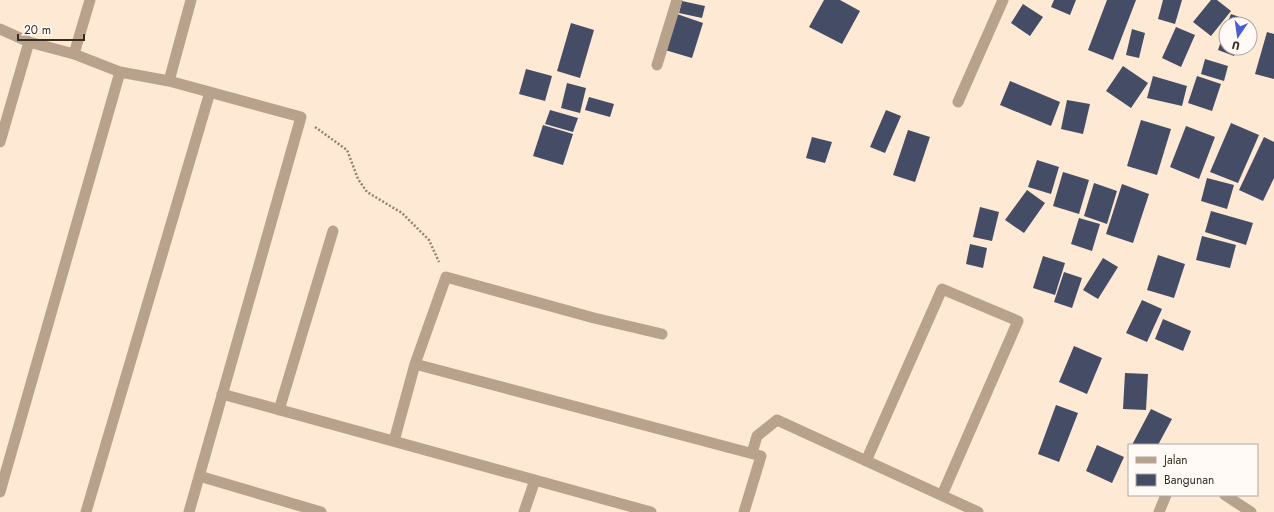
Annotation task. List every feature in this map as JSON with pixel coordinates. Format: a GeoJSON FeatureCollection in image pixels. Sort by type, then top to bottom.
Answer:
{"type":"FeatureCollection","features":[{"type":"Feature","properties":{"kind":"street"},"geometry":{"type":"LineString","coordinates":[[74,54],[90,0]]}},
{"type":"Feature","properties":{"kind":"street"},"geometry":{"type":"LineString","coordinates":[[169,81],[191,0]]}},
{"type":"Feature","properties":{"kind":"street"},"geometry":{"type":"LineString","coordinates":[[656,64],[677,0]]}},
{"type":"Feature","properties":{"kind":"street"},"geometry":{"type":"LineString","coordinates":[[958,102],[1003,0]]}},
{"type":"Feature","properties":{"kind":"street"},"geometry":{"type":"LineString","coordinates":[[0,29],[29,42],[74,54],[120,72],[169,81],[301,117],[189,512]]}},
{"type":"Feature","properties":{"kind":"street"},"geometry":{"type":"LineString","coordinates":[[0,142],[29,42]]}},
{"type":"Feature","properties":{"kind":"street"},"geometry":{"type":"LineString","coordinates":[[0,492],[120,72]]}},
{"type":"Feature","properties":{"kind":"street"},"geometry":{"type":"LineString","coordinates":[[86,512],[210,92]]}},
{"type":"Feature","properties":{"kind":"street"},"geometry":{"type":"LineString","coordinates":[[279,410],[333,231]]}},
{"type":"Feature","properties":{"kind":"street"},"geometry":{"type":"LineString","coordinates":[[394,441],[415,364],[446,277],[594,318],[662,334]]}},
{"type":"Feature","properties":{"kind":"street"},"geometry":{"type":"LineString","coordinates":[[866,461],[942,289],[1018,321],[942,495]]}},
{"type":"Feature","properties":{"kind":"street"},"geometry":{"type":"LineString","coordinates":[[415,364],[761,456],[744,512]]}},
{"type":"Feature","properties":{"kind":"street"},"geometry":{"type":"LineString","coordinates":[[222,394],[651,512]]}},
{"type":"Feature","properties":{"kind":"street"},"geometry":{"type":"LineString","coordinates":[[752,453],[757,436],[777,420],[978,512]]}},
{"type":"Feature","properties":{"kind":"street"},"geometry":{"type":"LineString","coordinates":[[199,476],[320,512]]}},
{"type":"Feature","properties":{"kind":"street"},"geometry":{"type":"LineString","coordinates":[[524,512],[535,480]]}},
{"type":"Feature","properties":{"kind":"street"},"geometry":{"type":"LineString","coordinates":[[1159,512],[1166,496]]}},
{"type":"Feature","properties":{"kind":"street"},"geometry":{"type":"LineString","coordinates":[[1227,496],[1251,512]]}},
{"type":"Feature","properties":{"kind":"path"},"geometry":{"type":"LineString","coordinates":[[301,117],[347,150],[358,178],[367,192],[402,213],[429,240],[446,277]]}},
{"type":"Feature","properties":{"kind":"building"},"geometry":{"type":"Polygon","coordinates":[[[824,0],[840,0],[860,11],[842,44],[809,27],[824,0]]]}},
{"type":"Feature","properties":{"kind":"building"},"geometry":{"type":"Polygon","coordinates":[[[1054,0],[1076,0],[1070,15],[1051,7],[1054,0]]]}},
{"type":"Feature","properties":{"kind":"building"},"geometry":{"type":"Polygon","coordinates":[[[1107,0],[1136,0],[1113,60],[1088,50],[1107,0]]]}},
{"type":"Feature","properties":{"kind":"building"},"geometry":{"type":"Polygon","coordinates":[[[1163,0],[1182,0],[1175,24],[1158,19],[1163,0]]]}},
{"type":"Feature","properties":{"kind":"building"},"geometry":{"type":"Polygon","coordinates":[[[1211,0],[1217,0],[1231,11],[1227,16],[1218,16],[1218,27],[1211,36],[1193,22],[1211,0]]]}},
{"type":"Feature","properties":{"kind":"building"},"geometry":{"type":"Polygon","coordinates":[[[682,1],[705,6],[702,18],[679,13],[682,1]]]}},
{"type":"Feature","properties":{"kind":"building"},"geometry":{"type":"Polygon","coordinates":[[[1023,4],[1043,17],[1030,36],[1011,23],[1023,4]]]}},
{"type":"Feature","properties":{"kind":"building"},"geometry":{"type":"Polygon","coordinates":[[[677,14],[703,23],[692,58],[665,50],[677,14]]]}},
{"type":"Feature","properties":{"kind":"building"},"geometry":{"type":"Polygon","coordinates":[[[571,23],[594,30],[580,78],[557,71],[571,23]]]}},
{"type":"Feature","properties":{"kind":"building"},"geometry":{"type":"Polygon","coordinates":[[[1176,27],[1195,35],[1181,67],[1162,58],[1176,27]]]}},
{"type":"Feature","properties":{"kind":"building"},"geometry":{"type":"Polygon","coordinates":[[[1132,29],[1145,33],[1139,58],[1126,55],[1132,29]]]}},
{"type":"Feature","properties":{"kind":"building"},"geometry":{"type":"Polygon","coordinates":[[[1267,32],[1274,34],[1274,79],[1255,74],[1267,32]]]}},
{"type":"Feature","properties":{"kind":"building"},"geometry":{"type":"Polygon","coordinates":[[[1205,59],[1228,66],[1224,81],[1201,74],[1205,59]]]}},
{"type":"Feature","properties":{"kind":"building"},"geometry":{"type":"Polygon","coordinates":[[[1123,66],[1148,83],[1131,108],[1106,91],[1123,66]]]}},
{"type":"Feature","properties":{"kind":"building"},"geometry":{"type":"Polygon","coordinates":[[[526,69],[552,76],[545,101],[519,94],[526,69]]]}},
{"type":"Feature","properties":{"kind":"building"},"geometry":{"type":"Polygon","coordinates":[[[1153,76],[1187,86],[1182,106],[1147,98],[1153,76]]]}},
{"type":"Feature","properties":{"kind":"building"},"geometry":{"type":"Polygon","coordinates":[[[1197,76],[1221,84],[1212,111],[1188,103],[1197,76]]]}},
{"type":"Feature","properties":{"kind":"building"},"geometry":{"type":"Polygon","coordinates":[[[1010,81],[1060,102],[1051,126],[1000,105],[1010,81]]]}},
{"type":"Feature","properties":{"kind":"building"},"geometry":{"type":"Polygon","coordinates":[[[567,83],[586,88],[580,113],[561,108],[567,83]]]}},
{"type":"Feature","properties":{"kind":"building"},"geometry":{"type":"Polygon","coordinates":[[[589,97],[614,104],[610,117],[585,110],[589,97]]]}},
{"type":"Feature","properties":{"kind":"building"},"geometry":{"type":"Polygon","coordinates":[[[1067,100],[1090,104],[1083,134],[1061,129],[1067,100]]]}},
{"type":"Feature","properties":{"kind":"building"},"geometry":{"type":"Polygon","coordinates":[[[550,110],[578,118],[573,132],[545,124],[550,110]]]}},
{"type":"Feature","properties":{"kind":"building"},"geometry":{"type":"Polygon","coordinates":[[[886,110],[901,116],[885,153],[870,147],[886,110]]]}},
{"type":"Feature","properties":{"kind":"building"},"geometry":{"type":"Polygon","coordinates":[[[1141,120],[1171,129],[1157,175],[1127,166],[1141,120]]]}},
{"type":"Feature","properties":{"kind":"building"},"geometry":{"type":"Polygon","coordinates":[[[1231,123],[1259,135],[1238,183],[1210,172],[1231,123]]]}},
{"type":"Feature","properties":{"kind":"building"},"geometry":{"type":"Polygon","coordinates":[[[543,125],[573,134],[563,165],[533,156],[543,125]]]}},
{"type":"Feature","properties":{"kind":"building"},"geometry":{"type":"Polygon","coordinates":[[[1186,126],[1215,137],[1199,179],[1170,167],[1186,126]]]}},
{"type":"Feature","properties":{"kind":"building"},"geometry":{"type":"Polygon","coordinates":[[[908,130],[930,137],[915,182],[893,175],[908,130]]]}},
{"type":"Feature","properties":{"kind":"building"},"geometry":{"type":"Polygon","coordinates":[[[812,137],[832,142],[825,163],[806,158],[812,137]]]}},
{"type":"Feature","properties":{"kind":"building"},"geometry":{"type":"Polygon","coordinates":[[[1264,137],[1274,142],[1274,178],[1263,201],[1239,190],[1264,137]]]}},
{"type":"Feature","properties":{"kind":"building"},"geometry":{"type":"Polygon","coordinates":[[[1037,160],[1059,167],[1051,194],[1028,187],[1037,160]]]}},
{"type":"Feature","properties":{"kind":"building"},"geometry":{"type":"Polygon","coordinates":[[[1063,172],[1089,180],[1079,214],[1053,206],[1063,172]]]}},
{"type":"Feature","properties":{"kind":"building"},"geometry":{"type":"Polygon","coordinates":[[[1207,178],[1234,185],[1227,209],[1201,201],[1207,178]]]}},
{"type":"Feature","properties":{"kind":"building"},"geometry":{"type":"Polygon","coordinates":[[[1094,183],[1117,191],[1107,224],[1084,216],[1094,183]]]}},
{"type":"Feature","properties":{"kind":"building"},"geometry":{"type":"Polygon","coordinates":[[[1122,184],[1149,194],[1133,243],[1106,234],[1122,184]]]}},
{"type":"Feature","properties":{"kind":"building"},"geometry":{"type":"Polygon","coordinates":[[[1027,190],[1045,203],[1024,233],[1005,220],[1027,190]]]}},
{"type":"Feature","properties":{"kind":"building"},"geometry":{"type":"Polygon","coordinates":[[[980,207],[999,212],[992,241],[973,237],[980,207]]]}},
{"type":"Feature","properties":{"kind":"building"},"geometry":{"type":"Polygon","coordinates":[[[1211,211],[1253,223],[1246,245],[1205,232],[1211,211]]]}},
{"type":"Feature","properties":{"kind":"building"},"geometry":{"type":"Polygon","coordinates":[[[1079,218],[1100,224],[1092,251],[1071,244],[1079,218]]]}},
{"type":"Feature","properties":{"kind":"building"},"geometry":{"type":"Polygon","coordinates":[[[1202,236],[1236,245],[1230,268],[1196,260],[1202,236]]]}},
{"type":"Feature","properties":{"kind":"building"},"geometry":{"type":"Polygon","coordinates":[[[970,244],[987,248],[983,268],[966,264],[970,244]]]}},
{"type":"Feature","properties":{"kind":"building"},"geometry":{"type":"Polygon","coordinates":[[[1158,255],[1185,264],[1174,298],[1147,290],[1158,255]]]}},
{"type":"Feature","properties":{"kind":"building"},"geometry":{"type":"Polygon","coordinates":[[[1043,256],[1065,263],[1055,295],[1033,288],[1043,256]]]}},
{"type":"Feature","properties":{"kind":"building"},"geometry":{"type":"Polygon","coordinates":[[[1103,258],[1118,267],[1098,299],[1083,290],[1103,258]]]}},
{"type":"Feature","properties":{"kind":"building"},"geometry":{"type":"Polygon","coordinates":[[[1064,272],[1082,278],[1072,308],[1054,302],[1064,272]]]}},
{"type":"Feature","properties":{"kind":"building"},"geometry":{"type":"Polygon","coordinates":[[[1142,300],[1162,309],[1147,342],[1126,333],[1142,300]]]}},
{"type":"Feature","properties":{"kind":"building"},"geometry":{"type":"Polygon","coordinates":[[[1163,319],[1191,331],[1183,351],[1155,339],[1163,319]]]}},
{"type":"Feature","properties":{"kind":"building"},"geometry":{"type":"Polygon","coordinates":[[[1074,346],[1102,358],[1087,394],[1059,382],[1074,346]]]}},
{"type":"Feature","properties":{"kind":"building"},"geometry":{"type":"Polygon","coordinates":[[[1125,373],[1148,374],[1146,410],[1123,409],[1125,373]]]}},
{"type":"Feature","properties":{"kind":"building"},"geometry":{"type":"Polygon","coordinates":[[[1056,405],[1078,413],[1059,462],[1038,454],[1056,405]]]}},
{"type":"Feature","properties":{"kind":"building"},"geometry":{"type":"Polygon","coordinates":[[[1151,409],[1172,419],[1159,444],[1133,444],[1151,409]]]}},
{"type":"Feature","properties":{"kind":"building"},"geometry":{"type":"Polygon","coordinates":[[[1097,445],[1124,457],[1112,483],[1086,471],[1097,445]]]}}]}
